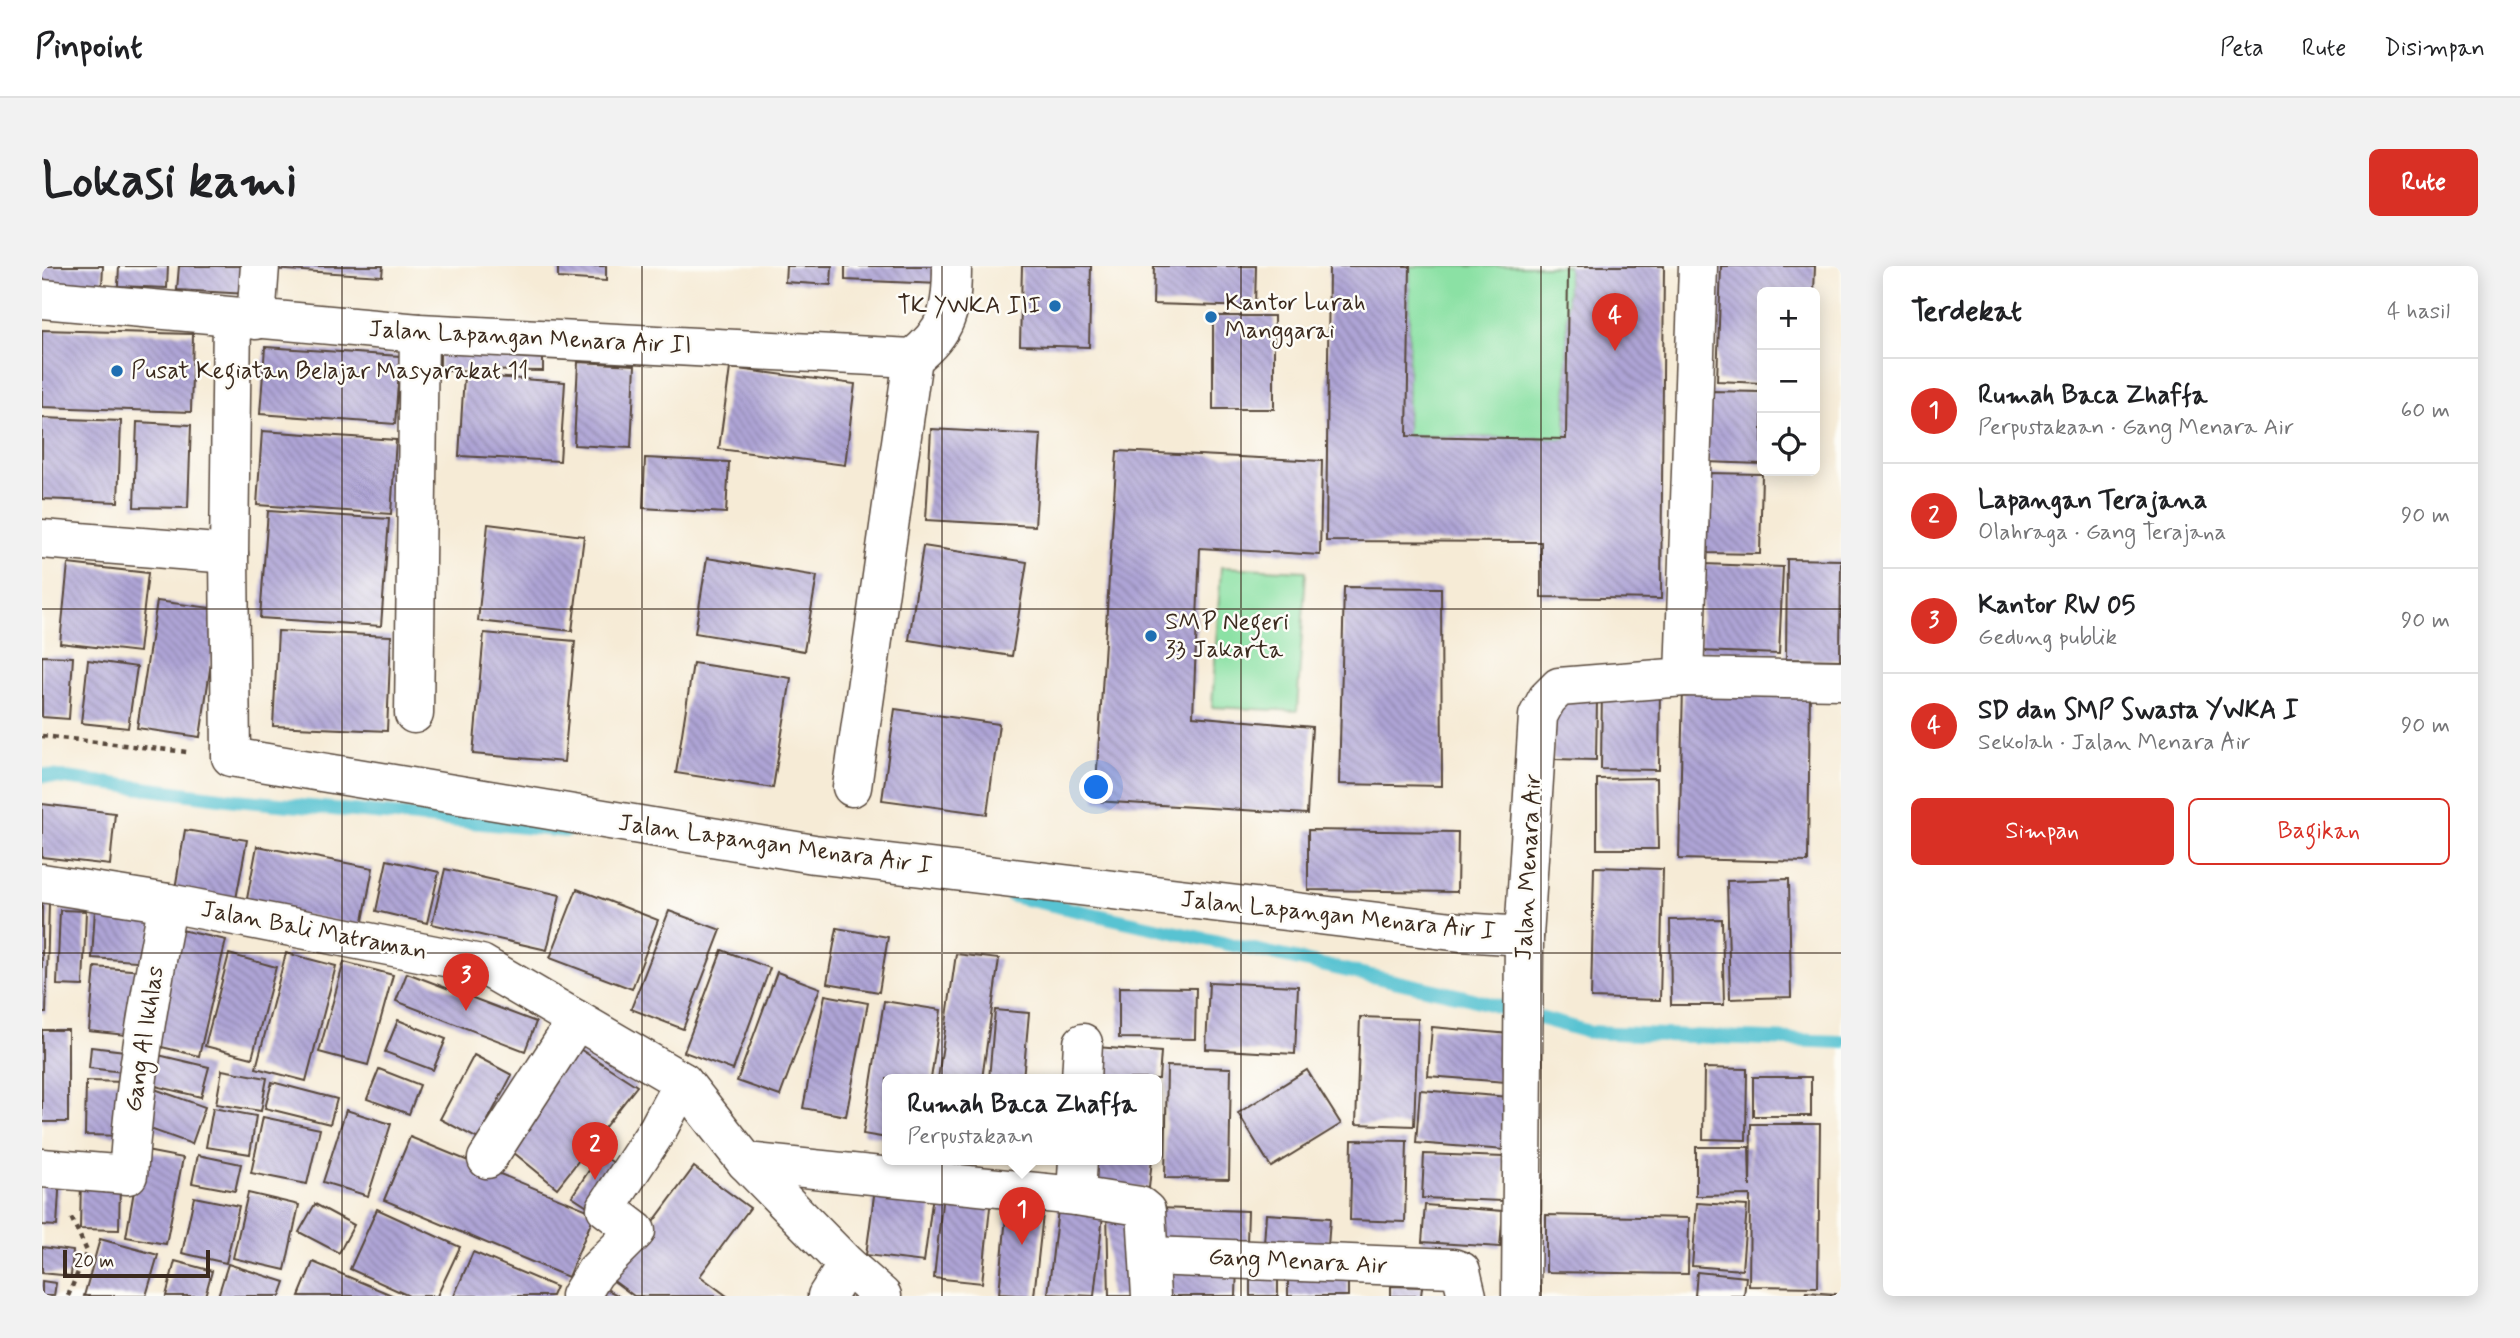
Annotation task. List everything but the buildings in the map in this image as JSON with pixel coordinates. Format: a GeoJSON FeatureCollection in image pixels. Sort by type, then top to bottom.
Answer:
{"type":"FeatureCollection","features":[{"type":"Feature","properties":{"kind":"street"},"geometry":{"type":"LineString","coordinates":[[231,757],[229,554],[244,318],[260,266]]}},
{"type":"Feature","properties":{"kind":"street"},"geometry":{"type":"LineString","coordinates":[[852,787],[913,358],[933,342],[948,317],[953,299],[953,266]]}},
{"type":"Feature","properties":{"kind":"street"},"geometry":{"type":"LineString","coordinates":[[1684,677],[1698,266]]}},
{"type":"Feature","properties":{"kind":"street","name":"Jalan Lapangan Menara Air II"},"geometry":{"type":"LineString","coordinates":[[42,299],[418,333],[913,358]]}},
{"type":"Feature","properties":{"kind":"street"},"geometry":{"type":"LineString","coordinates":[[414,714],[418,333]]}},
{"type":"Feature","properties":{"kind":"street"},"geometry":{"type":"LineString","coordinates":[[42,539],[229,554]]}},
{"type":"Feature","properties":{"kind":"street","name":"Jalan Menara Air"},"geometry":{"type":"LineString","coordinates":[[1521,1296],[1524,936],[1535,741],[1538,716],[1547,698],[1559,687],[1684,677],[1841,680]]}},
{"type":"Feature","properties":{"kind":"street","name":"Jalan Lapangan Menara Air I"},"geometry":{"type":"LineString","coordinates":[[231,757],[814,854],[1448,930],[1524,936]]}},
{"type":"Feature","properties":{"kind":"street","name":"Jalan Bali Matraman"},"geometry":{"type":"LineString","coordinates":[[42,883],[168,902],[481,964],[684,1082],[837,1281],[882,1296]]}},
{"type":"Feature","properties":{"kind":"street","name":"Gang Al Ikhlas"},"geometry":{"type":"LineString","coordinates":[[58,1169],[128,1175],[132,1117],[150,989],[168,902]]}},
{"type":"Feature","properties":{"kind":"street"},"geometry":{"type":"LineString","coordinates":[[486,1159],[576,1020]]}},
{"type":"Feature","properties":{"kind":"street"},"geometry":{"type":"LineString","coordinates":[[580,1296],[595,1272],[636,1231],[607,1208],[684,1082]]}},
{"type":"Feature","properties":{"kind":"street"},"geometry":{"type":"LineString","coordinates":[[746,1163],[1077,1177],[1146,1211],[1151,1256],[1151,1296]]}},
{"type":"Feature","properties":{"kind":"street","name":"Gang Menara Air"},"geometry":{"type":"LineString","coordinates":[[1151,1256],[1453,1268],[1461,1271],[1467,1296]]}},
{"type":"Feature","properties":{"kind":"path"},"geometry":{"type":"LineString","coordinates":[[42,736],[231,757]]}},
{"type":"Feature","properties":{"kind":"path"},"geometry":{"type":"LineString","coordinates":[[58,1169],[70,1219],[85,1240],[87,1251],[68,1296]]}},
{"type":"Feature","properties":{"kind":"green space"},"geometry":{"type":"Polygon","coordinates":[[[1410,266],[1568,266],[1566,439],[1407,436],[1410,266]]]}},
{"type":"Feature","properties":{"kind":"green space"},"geometry":{"type":"Polygon","coordinates":[[[1221,567],[1306,571],[1297,711],[1212,707],[1221,567]]]}},
{"type":"Feature","properties":{"kind":"waterway"},"geometry":{"type":"LineString","coordinates":[[42,775],[236,800],[566,831]]}},
{"type":"Feature","properties":{"kind":"waterway"},"geometry":{"type":"LineString","coordinates":[[1012,896],[1461,996],[1589,1032],[1841,1042]]}},
{"type":"Feature","properties":{"kind":"place","name":"TK YWKA III"},"geometry":{"type":"Point","coordinates":[1055,306]}},
{"type":"Feature","properties":{"kind":"place","name":"Kantor Lurah Manggarai"},"geometry":{"type":"Point","coordinates":[1211,317]}},
{"type":"Feature","properties":{"kind":"place","name":"SD dan SMP Swasta YWKA I"},"geometry":{"type":"Point","coordinates":[1615,351]}},
{"type":"Feature","properties":{"kind":"place","name":"Pusat Kegiatan Belajar Masyarakat 11"},"geometry":{"type":"Point","coordinates":[117,371]}},
{"type":"Feature","properties":{"kind":"place","name":"SMP Negeri 33 Jakarta"},"geometry":{"type":"Point","coordinates":[1151,636]}},
{"type":"Feature","properties":{"kind":"place","name":"Kantor RW 05"},"geometry":{"type":"Point","coordinates":[466,1011]}},
{"type":"Feature","properties":{"kind":"place","name":"Lapangan Terajana"},"geometry":{"type":"Point","coordinates":[595,1180]}},
{"type":"Feature","properties":{"kind":"place","name":"Rumah Baca Zhaffa"},"geometry":{"type":"Point","coordinates":[1022,1245]}}]}
